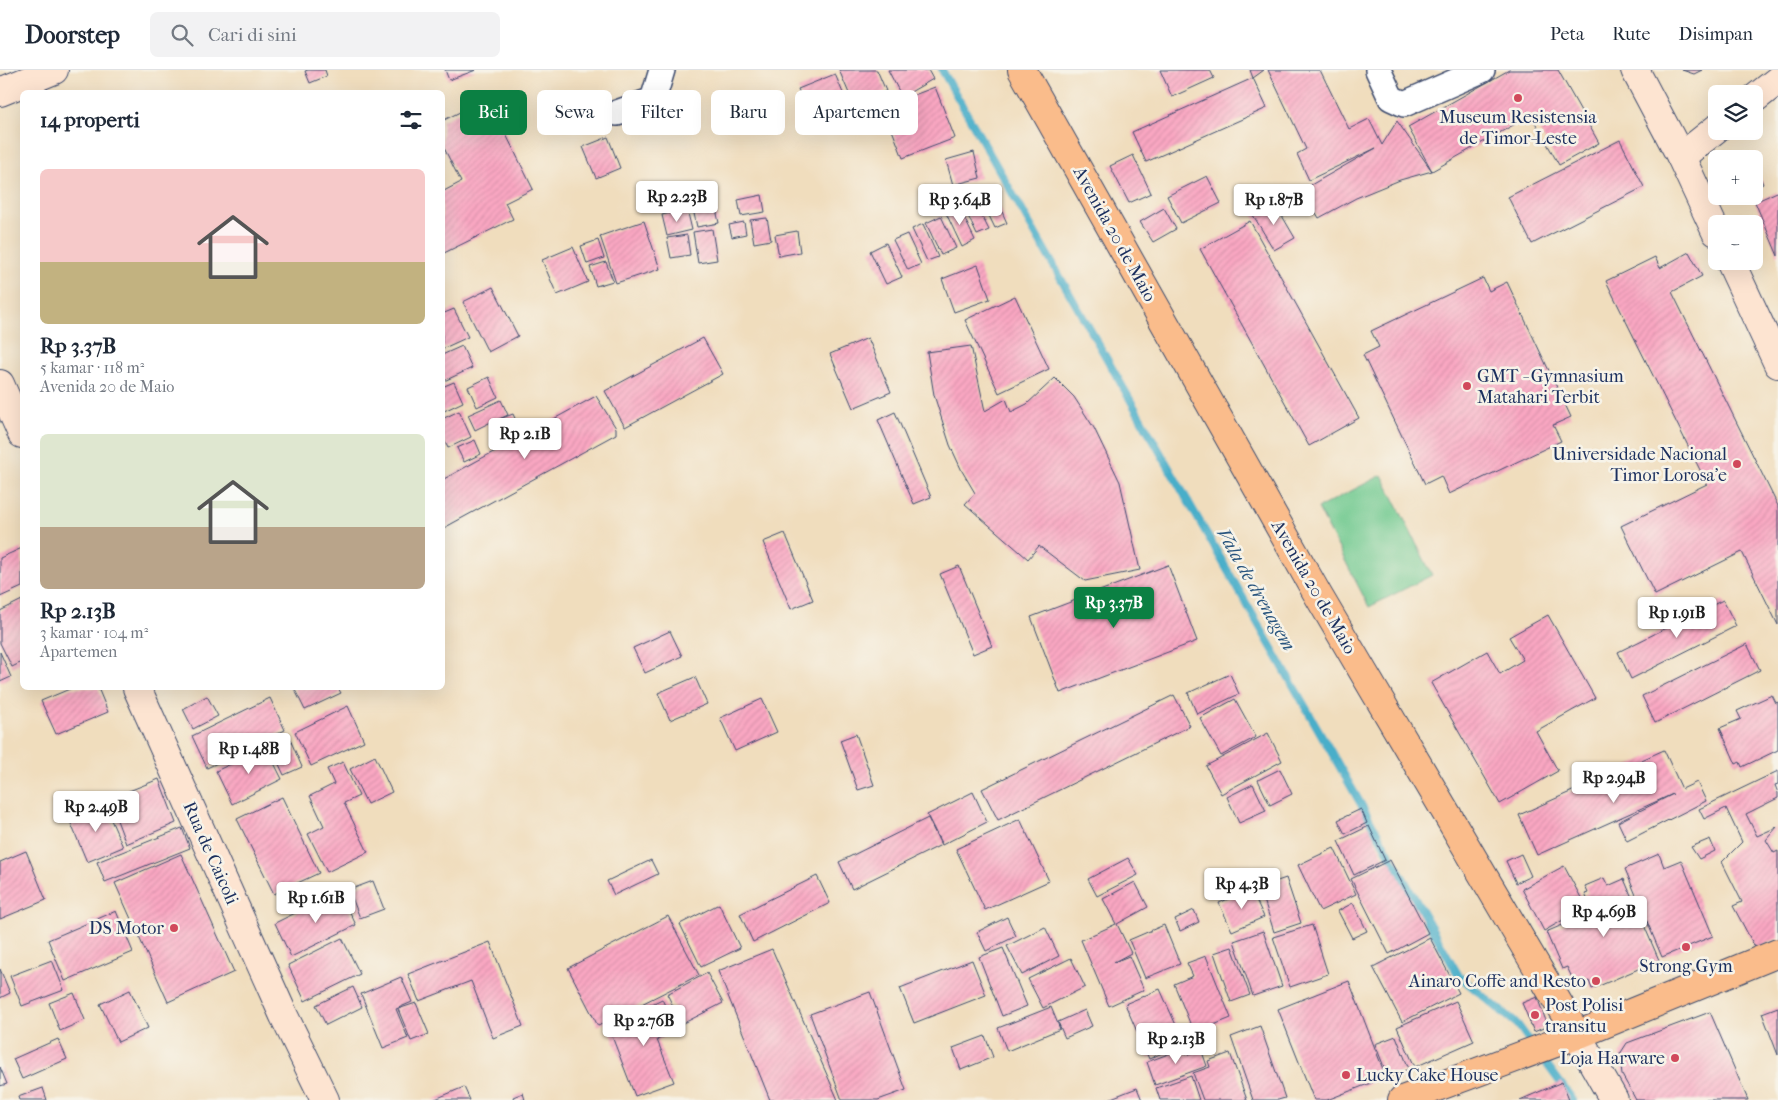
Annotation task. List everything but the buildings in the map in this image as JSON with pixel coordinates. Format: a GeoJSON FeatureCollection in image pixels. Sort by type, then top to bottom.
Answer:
{"type":"FeatureCollection","features":[{"type":"Feature","properties":{"kind":"main road"},"geometry":{"type":"LineString","coordinates":[[0,92],[54,70]]}},
{"type":"Feature","properties":{"kind":"main road","name":"Avenida 20 de Maio"},"geometry":{"type":"LineString","coordinates":[[1022,70],[1318,595],[1614,1100]]}},
{"type":"Feature","properties":{"kind":"main road"},"geometry":{"type":"LineString","coordinates":[[1635,70],[1681,157],[1708,215]]}},
{"type":"Feature","properties":{"kind":"main road"},"geometry":{"type":"LineString","coordinates":[[1763,92],[1778,80]]}},
{"type":"Feature","properties":{"kind":"main road"},"geometry":{"type":"LineString","coordinates":[[1681,157],[1708,135]]}},
{"type":"Feature","properties":{"kind":"main road"},"geometry":{"type":"LineString","coordinates":[[1734,270],[1778,364]]}},
{"type":"Feature","properties":{"kind":"main road"},"geometry":{"type":"LineString","coordinates":[[0,384],[20,429]]}},
{"type":"Feature","properties":{"kind":"main road","name":"Rua de Caicoli"},"geometry":{"type":"LineString","coordinates":[[138,690],[280,1006],[325,1100]]}},
{"type":"Feature","properties":{"kind":"main road"},"geometry":{"type":"LineString","coordinates":[[1402,1100],[1577,1035],[1778,953]]}},
{"type":"Feature","properties":{"kind":"street"},"geometry":{"type":"LineString","coordinates":[[618,114],[653,100],[662,70]]}},
{"type":"Feature","properties":{"kind":"street"},"geometry":{"type":"LineString","coordinates":[[1378,70],[1391,98],[1404,104],[1482,70]]}},
{"type":"Feature","properties":{"kind":"green space"},"geometry":{"type":"Polygon","coordinates":[[[1382,475],[1432,575],[1369,607],[1318,508],[1382,475]]]}},
{"type":"Feature","properties":{"kind":"waterway","name":"Vala de drenagem"},"geometry":{"type":"LineString","coordinates":[[942,70],[1459,976],[1518,1025],[1533,1046]]}},
{"type":"Feature","properties":{"kind":"waterway","name":"Vala de drenagem"},"geometry":{"type":"LineString","coordinates":[[1540,1055],[1573,1100]]}},
{"type":"Feature","properties":{"kind":"place","name":"Museum Resistensia de Timor-Leste"},"geometry":{"type":"Point","coordinates":[1518,98]}},
{"type":"Feature","properties":{"kind":"place","name":"GMT - Gymnasium Matahari Terbit"},"geometry":{"type":"Point","coordinates":[1467,386]}},
{"type":"Feature","properties":{"kind":"place","name":"Universidade Nacional Timor Lorosa'e"},"geometry":{"type":"Point","coordinates":[1737,464]}},
{"type":"Feature","properties":{"kind":"place","name":"DS Motor"},"geometry":{"type":"Point","coordinates":[174,928]}},
{"type":"Feature","properties":{"kind":"place","name":"Strong Gym"},"geometry":{"type":"Point","coordinates":[1686,947]}},
{"type":"Feature","properties":{"kind":"place","name":"Ainaro Coffe and Resto"},"geometry":{"type":"Point","coordinates":[1596,981]}},
{"type":"Feature","properties":{"kind":"place","name":"Post Polisi transitu"},"geometry":{"type":"Point","coordinates":[1535,1015]}},
{"type":"Feature","properties":{"kind":"place","name":"Loja Harware"},"geometry":{"type":"Point","coordinates":[1675,1058]}},
{"type":"Feature","properties":{"kind":"place","name":"Lucky Cake House"},"geometry":{"type":"Point","coordinates":[1346,1075]}}]}
